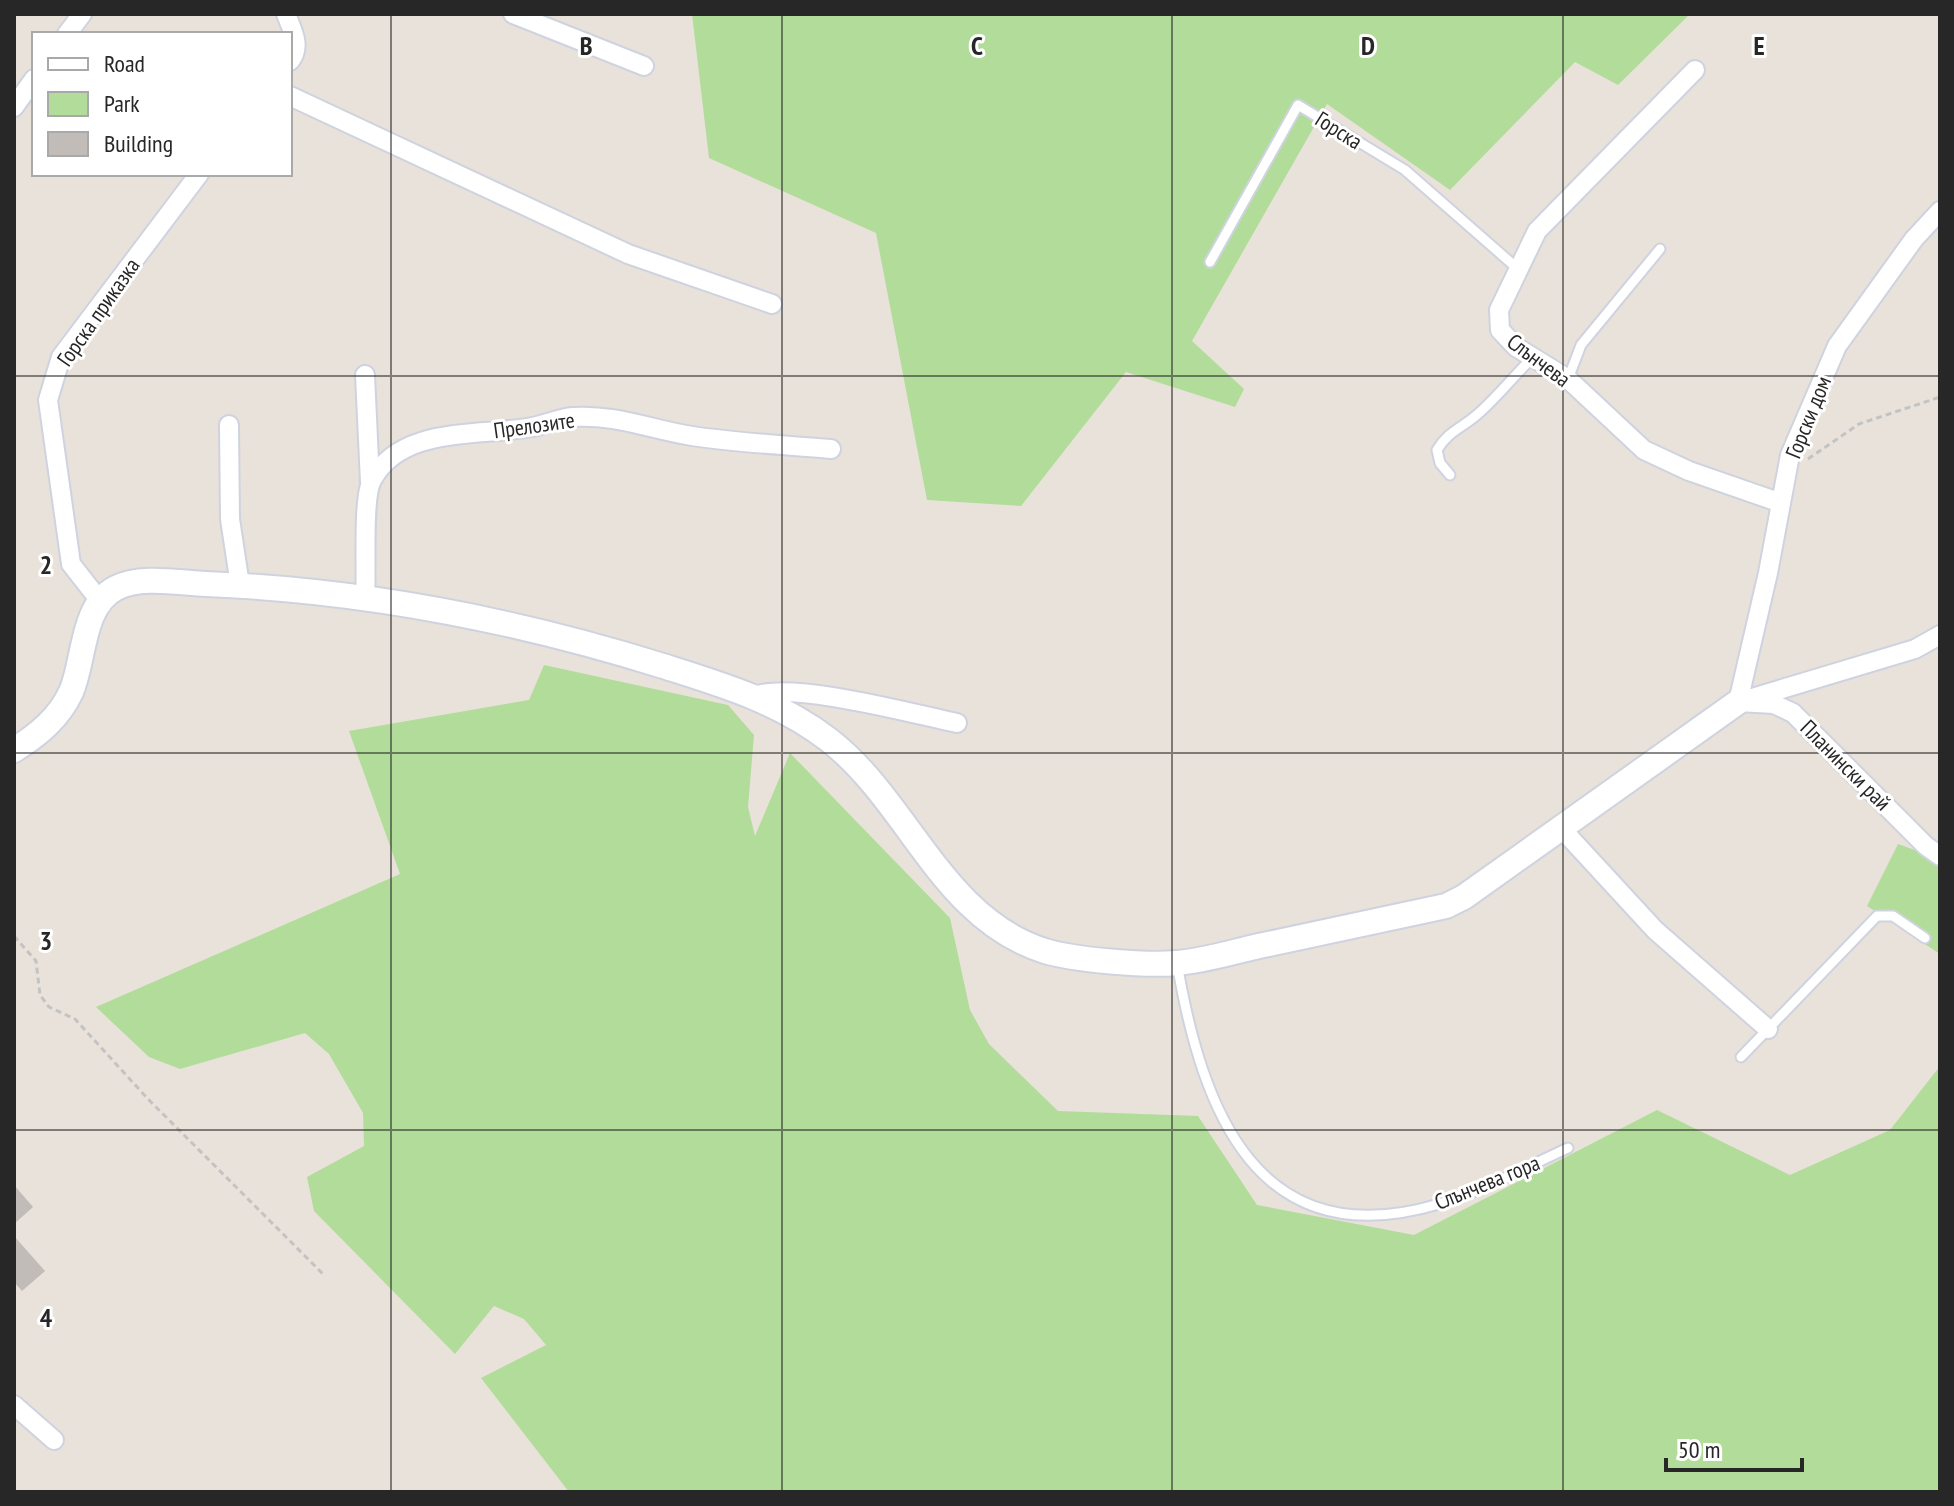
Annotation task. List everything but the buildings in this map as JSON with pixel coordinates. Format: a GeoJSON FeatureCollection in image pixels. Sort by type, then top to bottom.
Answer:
{"type":"FeatureCollection","features":[{"type":"Feature","properties":{"kind":"street"},"geometry":{"type":"LineString","coordinates":[[68,32],[82,14]]}},
{"type":"Feature","properties":{"kind":"street"},"geometry":{"type":"LineString","coordinates":[[286,14],[296,38],[292,58]]}},
{"type":"Feature","properties":{"kind":"street"},"geometry":{"type":"LineString","coordinates":[[513,14],[644,66]]}},
{"type":"Feature","properties":{"kind":"street","name":"Слънчева"},"geometry":{"type":"LineString","coordinates":[[1695,70],[1537,231],[1499,310],[1500,330],[1532,358],[1568,379],[1644,450],[1689,471],[1781,503]]}},
{"type":"Feature","properties":{"kind":"street"},"geometry":{"type":"LineString","coordinates":[[14,107],[32,82]]}},
{"type":"Feature","properties":{"kind":"street"},"geometry":{"type":"LineString","coordinates":[[292,97],[628,254],[772,304]]}},
{"type":"Feature","properties":{"kind":"street","name":"Горска приказка"},"geometry":{"type":"LineString","coordinates":[[100,601],[71,564],[50,389],[61,357],[197,176]]}},
{"type":"Feature","properties":{"kind":"street","name":"Горски дом"},"geometry":{"type":"LineString","coordinates":[[1738,702],[1790,455],[1837,346],[1914,239],[1940,211]]}},
{"type":"Feature","properties":{"kind":"street"},"geometry":{"type":"LineString","coordinates":[[365,375],[370,482],[366,505],[368,563],[365,600]]}},
{"type":"Feature","properties":{"kind":"street","name":"Прелозите"},"geometry":{"type":"LineString","coordinates":[[370,482],[386,458],[414,443],[531,427],[572,417],[622,420],[692,436],[831,449]]}},
{"type":"Feature","properties":{"kind":"street"},"geometry":{"type":"LineString","coordinates":[[229,425],[230,519],[240,585]]}},
{"type":"Feature","properties":{"kind":"street"},"geometry":{"type":"LineString","coordinates":[[14,750],[38,735],[57,715],[72,690],[92,616],[100,601],[112,590],[131,582],[240,585],[494,619],[577,639],[755,696],[794,715],[858,765],[956,893],[1003,934],[1047,952],[1177,963],[1446,906],[1738,702],[1915,649],[1940,635]]}},
{"type":"Feature","properties":{"kind":"street"},"geometry":{"type":"LineString","coordinates":[[755,696],[764,692],[789,693],[864,702],[957,723]]}},
{"type":"Feature","properties":{"kind":"street","name":"Планински рай"},"geometry":{"type":"LineString","coordinates":[[1738,702],[1774,704],[1793,713],[1926,846],[1940,856]]}},
{"type":"Feature","properties":{"kind":"street"},"geometry":{"type":"LineString","coordinates":[[1561,828],[1655,930],[1768,1029]]}},
{"type":"Feature","properties":{"kind":"street"},"geometry":{"type":"LineString","coordinates":[[14,1405],[54,1440]]}},
{"type":"Feature","properties":{"kind":"lane","name":"Горска"},"geometry":{"type":"LineString","coordinates":[[1210,262],[1298,105],[1405,170],[1518,269]]}},
{"type":"Feature","properties":{"kind":"lane"},"geometry":{"type":"LineString","coordinates":[[1568,379],[1581,345],[1660,249]]}},
{"type":"Feature","properties":{"kind":"lane"},"geometry":{"type":"LineString","coordinates":[[1450,475],[1440,463],[1437,450],[1443,441],[1450,432],[1477,415],[1532,358]]}},
{"type":"Feature","properties":{"kind":"lane"},"geometry":{"type":"LineString","coordinates":[[1741,1057],[1877,916],[1886,913],[1893,916],[1925,938]]}},
{"type":"Feature","properties":{"kind":"lane","name":"Слънчева гора"},"geometry":{"type":"LineString","coordinates":[[1177,963],[1187,1018],[1202,1070],[1233,1137],[1248,1161],[1271,1185],[1319,1208],[1349,1214],[1415,1210],[1442,1203],[1568,1148]]}},
{"type":"Feature","properties":{"kind":"path"},"geometry":{"type":"LineString","coordinates":[[1786,476],[1859,424],[1940,397]]}},
{"type":"Feature","properties":{"kind":"path"},"geometry":{"type":"LineString","coordinates":[[14,936],[36,961],[40,995],[49,1007],[75,1019],[148,1099],[325,1276]]}},
{"type":"Feature","properties":{"kind":"green space"},"geometry":{"type":"Polygon","coordinates":[[[692,14],[1690,14],[1618,85],[1575,62],[1450,190],[1327,104],[1192,341],[1244,389],[1235,407],[1126,372],[1021,506],[927,500],[876,233],[709,158],[692,14]]]}},
{"type":"Feature","properties":{"kind":"green space"},"geometry":{"type":"Polygon","coordinates":[[[544,665],[728,705],[754,735],[748,807],[755,836],[790,753],[950,918],[970,1010],[989,1044],[1058,1111],[1198,1116],[1257,1205],[1414,1235],[1657,1110],[1790,1175],[1890,1130],[1940,1066],[1940,1492],[569,1492],[481,1378],[546,1345],[524,1319],[494,1306],[455,1354],[314,1211],[307,1177],[364,1146],[363,1113],[329,1054],[305,1033],[180,1069],[149,1057],[96,1007],[400,874],[349,731],[529,700],[544,665]]]}},
{"type":"Feature","properties":{"kind":"green space"},"geometry":{"type":"Polygon","coordinates":[[[1898,844],[1940,859],[1940,954],[1867,906],[1898,844]]]}}]}
